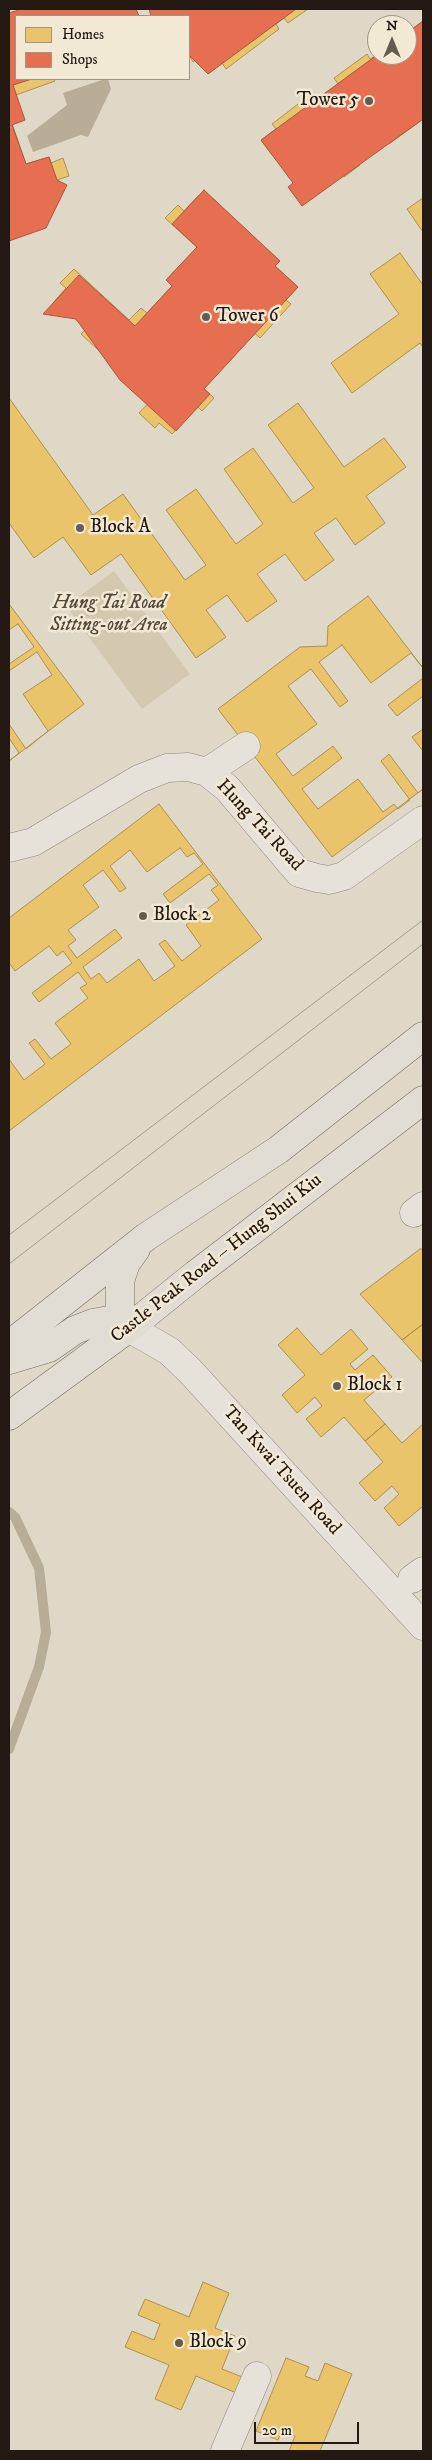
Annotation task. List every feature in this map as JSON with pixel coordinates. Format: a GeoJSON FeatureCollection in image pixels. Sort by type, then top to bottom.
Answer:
{"type":"FeatureCollection","features":[{"type":"Feature","properties":{"kind":"main road"},"geometry":{"type":"LineString","coordinates":[[9,1345],[146,1237],[278,1150],[423,1036]]}},
{"type":"Feature","properties":{"kind":"main road","name":"Castle Peak Road – Hung Shui Kiu"},"geometry":{"type":"LineString","coordinates":[[9,1416],[129,1328],[196,1274],[423,1100]]}},
{"type":"Feature","properties":{"kind":"main road"},"geometry":{"type":"LineString","coordinates":[[129,1328],[120,1312],[120,1280],[126,1263],[146,1237]]}},
{"type":"Feature","properties":{"kind":"main road"},"geometry":{"type":"LineString","coordinates":[[9,1360],[49,1348],[75,1330],[93,1323],[110,1320],[129,1328]]}},
{"type":"Feature","properties":{"kind":"street"},"geometry":{"type":"LineString","coordinates":[[207,772],[246,746]]}},
{"type":"Feature","properties":{"kind":"street","name":"Hung Tai Road"},"geometry":{"type":"LineString","coordinates":[[9,848],[32,842],[139,779],[167,768],[188,767],[207,772],[227,788],[299,873],[317,878],[329,880],[344,876],[423,820]]}},
{"type":"Feature","properties":{"kind":"street","name":"Tan Kwai Tsuen Road"},"geometry":{"type":"LineString","coordinates":[[129,1328],[169,1351],[190,1371],[423,1626]]}},
{"type":"Feature","properties":{"kind":"street"},"geometry":{"type":"LineString","coordinates":[[225,2451],[257,2376]]}},
{"type":"Feature","properties":{"kind":"green space","name":"Hung Tai Road Sitting-out Area"},"geometry":{"type":"Polygon","coordinates":[[[114,571],[190,674],[142,709],[66,606],[114,571]]]}},
{"type":"Feature","properties":{"kind":"shaded area"},"geometry":{"type":"Polygon","coordinates":[[[102,80],[108,80],[111,89],[88,137],[81,135],[33,152],[27,136],[67,105],[63,93],[102,80]]]}},
{"type":"Feature","properties":{"kind":"building: Homes"},"geometry":{"type":"Polygon","coordinates":[[[75,9],[77,15],[37,15],[35,10],[75,9]]]}},
{"type":"Feature","properties":{"kind":"building: Homes"},"geometry":{"type":"Polygon","coordinates":[[[151,9],[308,9],[288,23],[284,18],[276,24],[279,29],[226,69],[222,63],[208,74],[197,59],[193,62],[190,57],[190,15],[155,15],[151,9]]]}},
{"type":"Feature","properties":{"kind":"building: Homes"},"geometry":{"type":"Polygon","coordinates":[[[15,16],[15,80],[55,81],[16,95],[15,91],[9,93],[9,18],[15,16]]]}},
{"type":"Feature","properties":{"kind":"building: Homes","name":"Tower 5"},"geometry":{"type":"Polygon","coordinates":[[[423,21],[423,111],[418,115],[422,120],[389,144],[385,139],[356,161],[360,165],[344,177],[338,168],[324,178],[320,172],[303,185],[291,168],[297,163],[284,146],[272,155],[261,140],[276,129],[272,124],[306,98],[311,103],[338,84],[334,78],[367,54],[367,65],[417,65],[417,25],[423,21]]]}},
{"type":"Feature","properties":{"kind":"building: Homes"},"geometry":{"type":"Polygon","coordinates":[[[9,115],[26,164],[49,157],[51,163],[63,158],[69,176],[57,180],[58,183],[51,186],[53,192],[17,205],[19,210],[9,214],[9,115]]]}},
{"type":"Feature","properties":{"kind":"building: Homes","name":"Tower 6"},"geometry":{"type":"Polygon","coordinates":[[[198,196],[221,217],[227,212],[257,240],[252,245],[262,254],[267,249],[280,261],[275,266],[298,287],[286,300],[291,304],[260,338],[249,328],[235,343],[230,338],[203,367],[208,372],[198,383],[214,398],[202,411],[198,407],[172,434],[159,423],[155,428],[139,413],[157,394],[144,383],[140,388],[126,375],[131,370],[116,356],[111,362],[81,334],[86,329],[67,311],[65,313],[53,303],[66,288],[60,283],[74,269],[129,320],[141,308],[147,313],[172,286],[166,280],[191,254],[197,259],[203,253],[165,218],[178,205],[184,211],[198,196]]]}},
{"type":"Feature","properties":{"kind":"building: Homes"},"geometry":{"type":"Polygon","coordinates":[[[423,198],[423,232],[407,209],[423,198]]]}},
{"type":"Feature","properties":{"kind":"building: Homes"},"geometry":{"type":"Polygon","coordinates":[[[400,253],[423,285],[423,347],[420,343],[352,393],[331,363],[399,314],[370,274],[400,253]]]}},
{"type":"Feature","properties":{"kind":"building: Homes","name":"Block A"},"geometry":{"type":"Polygon","coordinates":[[[9,398],[93,515],[123,494],[185,580],[206,565],[166,510],[196,489],[236,544],[263,524],[224,469],[253,448],[293,503],[314,488],[268,425],[298,403],[344,467],[384,438],[406,467],[366,496],[385,523],[355,545],[336,518],[314,533],[334,560],[305,581],[285,554],[257,574],[277,601],[247,622],[227,595],[206,610],[226,637],[196,658],[121,554],[91,575],[63,537],[34,558],[9,523],[9,398]]]}},
{"type":"Feature","properties":{"kind":"building: Homes"},"geometry":{"type":"Polygon","coordinates":[[[368,596],[423,668],[423,789],[332,857],[218,709],[300,647],[327,646],[328,626],[368,596]]]}},
{"type":"Feature","properties":{"kind":"building: Homes"},"geometry":{"type":"Polygon","coordinates":[[[9,604],[84,704],[9,761],[9,604]]]}},
{"type":"Feature","properties":{"kind":"building: Homes"},"geometry":{"type":"Polygon","coordinates":[[[18,624],[34,647],[9,664],[9,630],[18,624]]]}},
{"type":"Feature","properties":{"kind":"building: Homes"},"geometry":{"type":"Polygon","coordinates":[[[342,645],[371,683],[411,653],[423,668],[423,678],[388,705],[397,716],[423,696],[423,729],[412,737],[423,751],[423,789],[418,793],[389,754],[381,761],[410,800],[398,809],[394,804],[383,812],[358,779],[318,809],[302,789],[342,758],[333,746],[293,776],[276,754],[317,724],[288,686],[311,669],[340,707],[348,701],[319,662],[342,645]]]}},
{"type":"Feature","properties":{"kind":"building: Homes"},"geometry":{"type":"Polygon","coordinates":[[[37,652],[52,675],[23,694],[48,731],[26,749],[9,724],[9,671],[37,652]]]}},
{"type":"Feature","properties":{"kind":"building: Homes"},"geometry":{"type":"Polygon","coordinates":[[[9,738],[19,753],[9,761],[9,738]]]}},
{"type":"Feature","properties":{"kind":"building: Homes"},"geometry":{"type":"Polygon","coordinates":[[[159,804],[262,939],[9,1131],[9,918],[159,804]]]}},
{"type":"Feature","properties":{"kind":"building: Homes","name":"Block 2"},"geometry":{"type":"Polygon","coordinates":[[[180,848],[187,857],[194,853],[203,864],[163,894],[170,903],[209,874],[218,885],[211,890],[219,900],[186,925],[201,946],[182,961],[165,940],[159,944],[175,966],[154,981],[139,959],[107,983],[99,973],[91,979],[83,967],[122,938],[115,929],[77,958],[68,946],[76,940],[68,930],[99,907],[83,885],[103,870],[120,892],[126,888],[110,866],[130,850],[147,872],[180,848]]]}},
{"type":"Feature","properties":{"kind":"building: Homes"},"geometry":{"type":"Polygon","coordinates":[[[49,946],[57,956],[63,951],[72,963],[32,993],[39,1002],[78,972],[87,984],[80,988],[88,998],[55,1023],[71,1044],[51,1059],[35,1039],[29,1043],[45,1064],[24,1080],[9,1059],[9,963],[15,971],[49,946]]]}},
{"type":"Feature","properties":{"kind":"building: Homes"},"geometry":{"type":"Polygon","coordinates":[[[420,1249],[423,1249],[423,1324],[402,1340],[360,1294],[420,1249]]]}},
{"type":"Feature","properties":{"kind":"building: Homes"},"geometry":{"type":"Polygon","coordinates":[[[423,1324],[423,1363],[402,1340],[423,1324]]]}},
{"type":"Feature","properties":{"kind":"building: Homes","name":"Block 1"},"geometry":{"type":"Polygon","coordinates":[[[297,1328],[321,1355],[351,1329],[368,1349],[350,1364],[355,1370],[373,1355],[392,1377],[364,1400],[385,1424],[365,1441],[344,1417],[321,1437],[306,1419],[322,1406],[315,1397],[297,1413],[282,1395],[305,1375],[278,1345],[297,1328]]]}},
{"type":"Feature","properties":{"kind":"building: Homes"},"geometry":{"type":"Polygon","coordinates":[[[385,1424],[402,1443],[423,1424],[423,1509],[422,1507],[399,1526],[384,1508],[399,1494],[392,1486],[375,1501],[359,1483],[383,1462],[365,1441],[385,1424]]]}},
{"type":"Feature","properties":{"kind":"building: Homes","name":"Block 9"},"geometry":{"type":"Polygon","coordinates":[[[203,2282],[229,2293],[215,2328],[235,2336],[222,2369],[245,2378],[239,2394],[196,2376],[181,2410],[155,2399],[169,2365],[125,2347],[132,2331],[154,2340],[160,2324],[138,2315],[145,2299],[189,2317],[203,2282]]]}},
{"type":"Feature","properties":{"kind":"building: Homes"},"geometry":{"type":"Polygon","coordinates":[[[286,2358],[309,2367],[305,2376],[318,2381],[325,2363],[352,2374],[320,2451],[289,2451],[295,2436],[282,2431],[278,2440],[256,2431],[286,2358]]]}},
{"type":"Feature","properties":{"kind":"building: Shops"},"geometry":{"type":"Polygon","coordinates":[[[22,9],[136,9],[139,15],[15,15],[15,80],[29,80],[13,85],[25,120],[12,125],[26,164],[49,157],[57,180],[67,185],[46,228],[9,241],[9,13],[22,9]]]}},
{"type":"Feature","properties":{"kind":"building: Shops"},"geometry":{"type":"Polygon","coordinates":[[[149,9],[296,9],[208,74],[190,56],[190,15],[151,15],[149,9]]]}},
{"type":"Feature","properties":{"kind":"building: Shops","name":"Tower 5"},"geometry":{"type":"Polygon","coordinates":[[[423,21],[423,119],[302,206],[288,187],[293,183],[261,140],[367,62],[367,65],[417,65],[417,26],[423,21]]]}},
{"type":"Feature","properties":{"kind":"building: Shops","name":"Tower 6"},"geometry":{"type":"Polygon","coordinates":[[[204,190],[280,261],[275,266],[298,287],[204,389],[210,394],[176,431],[120,380],[76,319],[43,314],[79,275],[135,326],[172,286],[166,280],[197,247],[172,224],[204,190]]]}},
{"type":"Feature","properties":{"kind":"waterway"},"geometry":{"type":"LineString","coordinates":[[9,1512],[15,1517],[39,1568],[46,1632],[39,1667],[9,1749]]}},
{"type":"Feature","properties":{"kind":"tram line"},"geometry":{"type":"LineString","coordinates":[[9,1235],[423,920]]}},
{"type":"Feature","properties":{"kind":"tram line"},"geometry":{"type":"LineString","coordinates":[[9,1264],[423,944]]}},
{"type":"Feature","properties":{"kind":"place","name":"Tower 5"},"geometry":{"type":"Point","coordinates":[369,101]}},
{"type":"Feature","properties":{"kind":"place","name":"Tower 6"},"geometry":{"type":"Point","coordinates":[206,317]}},
{"type":"Feature","properties":{"kind":"place","name":"Block A"},"geometry":{"type":"Point","coordinates":[80,528]}},
{"type":"Feature","properties":{"kind":"place","name":"Block 2"},"geometry":{"type":"Point","coordinates":[143,916]}},
{"type":"Feature","properties":{"kind":"place","name":"Block 1"},"geometry":{"type":"Point","coordinates":[337,1386]}},
{"type":"Feature","properties":{"kind":"place","name":"Block 9"},"geometry":{"type":"Point","coordinates":[179,2343]}}]}
